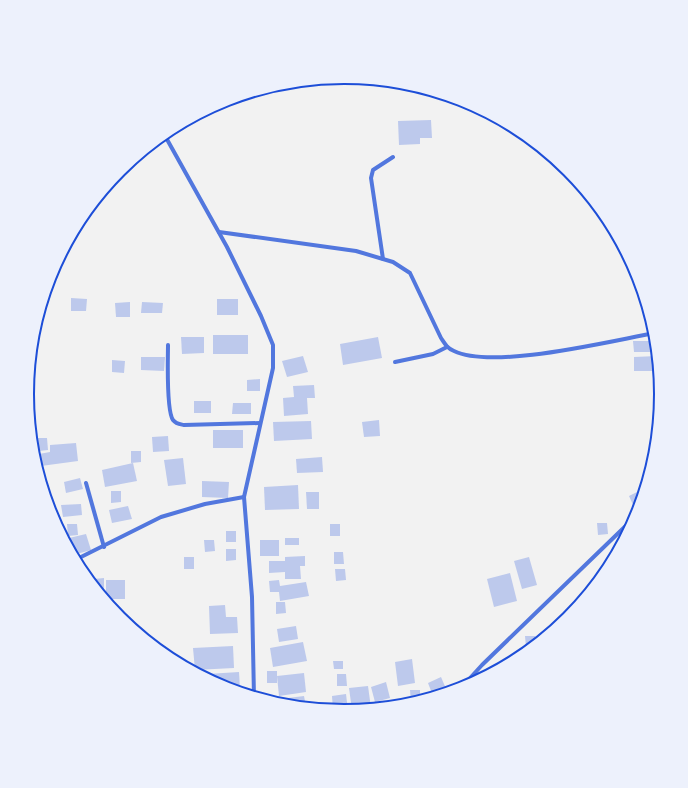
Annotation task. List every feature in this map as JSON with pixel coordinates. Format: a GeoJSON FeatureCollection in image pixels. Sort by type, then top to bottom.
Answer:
{"type":"FeatureCollection","features":[{"type":"Feature","properties":{"kind":"street"},"geometry":{"type":"LineString","coordinates":[[167,139],[219,232],[261,316],[273,345],[274,361],[244,497],[252,597],[254,690]]}},
{"type":"Feature","properties":{"kind":"street"},"geometry":{"type":"LineString","coordinates":[[383,259],[371,178],[373,170],[393,157]]}},
{"type":"Feature","properties":{"kind":"street"},"geometry":{"type":"LineString","coordinates":[[219,232],[356,251],[393,262],[410,274],[447,347],[462,353],[499,358],[563,350],[648,334]]}},
{"type":"Feature","properties":{"kind":"street"},"geometry":{"type":"LineString","coordinates":[[168,344],[170,408],[172,419],[177,424],[260,423]]}},
{"type":"Feature","properties":{"kind":"street"},"geometry":{"type":"LineString","coordinates":[[395,362],[433,354],[447,347]]}},
{"type":"Feature","properties":{"kind":"street"},"geometry":{"type":"LineString","coordinates":[[86,483],[104,547]]}},
{"type":"Feature","properties":{"kind":"street"},"geometry":{"type":"LineString","coordinates":[[81,557],[161,517],[205,504],[244,497]]}},
{"type":"Feature","properties":{"kind":"street"},"geometry":{"type":"LineString","coordinates":[[473,676],[624,527]]}},
{"type":"Feature","properties":{"kind":"building"},"geometry":{"type":"Polygon","coordinates":[[[431,120],[432,138],[420,138],[420,144],[399,145],[398,121],[431,120]]]}},
{"type":"Feature","properties":{"kind":"building"},"geometry":{"type":"Polygon","coordinates":[[[71,298],[87,299],[86,311],[71,311],[71,298]]]}},
{"type":"Feature","properties":{"kind":"building"},"geometry":{"type":"Polygon","coordinates":[[[217,299],[238,299],[238,315],[217,315],[217,299]]]}},
{"type":"Feature","properties":{"kind":"building"},"geometry":{"type":"Polygon","coordinates":[[[130,302],[130,317],[116,317],[115,303],[130,302]]]}},
{"type":"Feature","properties":{"kind":"building"},"geometry":{"type":"Polygon","coordinates":[[[142,302],[163,303],[162,313],[141,313],[142,302]]]}},
{"type":"Feature","properties":{"kind":"building"},"geometry":{"type":"Polygon","coordinates":[[[213,335],[248,335],[248,354],[213,354],[213,335]]]}},
{"type":"Feature","properties":{"kind":"building"},"geometry":{"type":"Polygon","coordinates":[[[181,337],[204,337],[204,353],[182,354],[181,337]]]}},
{"type":"Feature","properties":{"kind":"building"},"geometry":{"type":"Polygon","coordinates":[[[378,337],[382,358],[343,365],[340,344],[378,337]]]}},
{"type":"Feature","properties":{"kind":"building"},"geometry":{"type":"Polygon","coordinates":[[[633,341],[649,341],[651,352],[634,352],[633,341]]]}},
{"type":"Feature","properties":{"kind":"building"},"geometry":{"type":"Polygon","coordinates":[[[303,356],[308,372],[287,377],[282,361],[303,356]]]}},
{"type":"Feature","properties":{"kind":"building"},"geometry":{"type":"Polygon","coordinates":[[[651,356],[653,371],[634,371],[634,357],[651,356]]]}},
{"type":"Feature","properties":{"kind":"building"},"geometry":{"type":"Polygon","coordinates":[[[141,357],[165,357],[164,371],[141,370],[141,357]]]}},
{"type":"Feature","properties":{"kind":"building"},"geometry":{"type":"Polygon","coordinates":[[[112,360],[125,361],[124,373],[112,372],[112,360]]]}},
{"type":"Feature","properties":{"kind":"building"},"geometry":{"type":"Polygon","coordinates":[[[260,379],[260,391],[247,391],[247,380],[260,379]]]}},
{"type":"Feature","properties":{"kind":"building"},"geometry":{"type":"Polygon","coordinates":[[[314,385],[315,398],[307,398],[308,414],[284,416],[283,398],[294,397],[293,386],[314,385]]]}},
{"type":"Feature","properties":{"kind":"building"},"geometry":{"type":"Polygon","coordinates":[[[194,401],[211,401],[211,413],[194,413],[194,401]]]}},
{"type":"Feature","properties":{"kind":"building"},"geometry":{"type":"Polygon","coordinates":[[[233,403],[251,403],[251,414],[232,414],[233,403]]]}},
{"type":"Feature","properties":{"kind":"building"},"geometry":{"type":"Polygon","coordinates":[[[379,420],[380,436],[364,437],[362,422],[379,420]]]}},
{"type":"Feature","properties":{"kind":"building"},"geometry":{"type":"Polygon","coordinates":[[[311,421],[312,439],[274,441],[273,422],[311,421]]]}},
{"type":"Feature","properties":{"kind":"building"},"geometry":{"type":"Polygon","coordinates":[[[213,430],[243,430],[243,448],[213,448],[213,430]]]}},
{"type":"Feature","properties":{"kind":"building"},"geometry":{"type":"Polygon","coordinates":[[[168,436],[169,451],[153,452],[152,437],[168,436]]]}},
{"type":"Feature","properties":{"kind":"building"},"geometry":{"type":"Polygon","coordinates":[[[38,438],[47,438],[48,450],[40,451],[38,438]]]}},
{"type":"Feature","properties":{"kind":"building"},"geometry":{"type":"Polygon","coordinates":[[[76,443],[78,461],[43,466],[40,454],[50,452],[50,445],[76,443]]]}},
{"type":"Feature","properties":{"kind":"building"},"geometry":{"type":"Polygon","coordinates":[[[131,451],[141,451],[141,462],[131,463],[131,451]]]}},
{"type":"Feature","properties":{"kind":"building"},"geometry":{"type":"Polygon","coordinates":[[[322,457],[323,472],[297,473],[296,459],[322,457]]]}},
{"type":"Feature","properties":{"kind":"building"},"geometry":{"type":"Polygon","coordinates":[[[183,458],[186,484],[168,486],[164,460],[183,458]]]}},
{"type":"Feature","properties":{"kind":"building"},"geometry":{"type":"Polygon","coordinates":[[[133,463],[137,481],[105,487],[102,470],[133,463]]]}},
{"type":"Feature","properties":{"kind":"building"},"geometry":{"type":"Polygon","coordinates":[[[80,478],[83,489],[66,493],[64,482],[80,478]]]}},
{"type":"Feature","properties":{"kind":"building"},"geometry":{"type":"Polygon","coordinates":[[[202,481],[229,482],[228,498],[202,497],[202,481]]]}},
{"type":"Feature","properties":{"kind":"building"},"geometry":{"type":"Polygon","coordinates":[[[298,485],[299,509],[265,510],[264,487],[298,485]]]}},
{"type":"Feature","properties":{"kind":"building"},"geometry":{"type":"Polygon","coordinates":[[[111,491],[121,491],[121,502],[111,503],[111,491]]]}},
{"type":"Feature","properties":{"kind":"building"},"geometry":{"type":"Polygon","coordinates":[[[639,491],[633,505],[629,496],[639,491]]]}},
{"type":"Feature","properties":{"kind":"building"},"geometry":{"type":"Polygon","coordinates":[[[306,492],[319,492],[319,509],[307,509],[306,492]]]}},
{"type":"Feature","properties":{"kind":"building"},"geometry":{"type":"Polygon","coordinates":[[[81,504],[82,515],[63,517],[61,505],[81,504]]]}},
{"type":"Feature","properties":{"kind":"building"},"geometry":{"type":"Polygon","coordinates":[[[128,506],[132,519],[112,523],[109,510],[128,506]]]}},
{"type":"Feature","properties":{"kind":"building"},"geometry":{"type":"Polygon","coordinates":[[[597,523],[607,523],[608,534],[598,535],[597,523]]]}},
{"type":"Feature","properties":{"kind":"building"},"geometry":{"type":"Polygon","coordinates":[[[67,524],[77,524],[78,535],[69,536],[67,524]]]}},
{"type":"Feature","properties":{"kind":"building"},"geometry":{"type":"Polygon","coordinates":[[[330,524],[340,524],[340,536],[330,536],[330,524]]]}},
{"type":"Feature","properties":{"kind":"building"},"geometry":{"type":"Polygon","coordinates":[[[226,531],[236,531],[236,542],[226,542],[226,531]]]}},
{"type":"Feature","properties":{"kind":"building"},"geometry":{"type":"Polygon","coordinates":[[[86,534],[91,550],[79,553],[70,538],[86,534]]]}},
{"type":"Feature","properties":{"kind":"building"},"geometry":{"type":"Polygon","coordinates":[[[285,538],[299,538],[299,545],[285,545],[285,538]]]}},
{"type":"Feature","properties":{"kind":"building"},"geometry":{"type":"Polygon","coordinates":[[[204,540],[214,540],[215,551],[205,552],[204,540]]]}},
{"type":"Feature","properties":{"kind":"building"},"geometry":{"type":"Polygon","coordinates":[[[260,540],[279,540],[279,556],[260,556],[260,540]]]}},
{"type":"Feature","properties":{"kind":"building"},"geometry":{"type":"Polygon","coordinates":[[[226,549],[236,549],[236,560],[226,561],[226,549]]]}},
{"type":"Feature","properties":{"kind":"building"},"geometry":{"type":"Polygon","coordinates":[[[334,552],[343,552],[344,564],[334,564],[334,552]]]}},
{"type":"Feature","properties":{"kind":"building"},"geometry":{"type":"Polygon","coordinates":[[[305,556],[305,566],[300,566],[301,579],[285,579],[285,572],[269,573],[269,561],[285,561],[285,557],[305,556]]]}},
{"type":"Feature","properties":{"kind":"building"},"geometry":{"type":"Polygon","coordinates":[[[184,557],[194,557],[194,569],[184,569],[184,557]]]}},
{"type":"Feature","properties":{"kind":"building"},"geometry":{"type":"Polygon","coordinates":[[[529,557],[537,585],[522,589],[514,561],[529,557]]]}},
{"type":"Feature","properties":{"kind":"building"},"geometry":{"type":"Polygon","coordinates":[[[335,569],[345,569],[346,580],[336,581],[335,569]]]}},
{"type":"Feature","properties":{"kind":"building"},"geometry":{"type":"Polygon","coordinates":[[[510,573],[517,601],[494,607],[487,579],[510,573]]]}},
{"type":"Feature","properties":{"kind":"building"},"geometry":{"type":"Polygon","coordinates":[[[104,578],[104,590],[98,583],[95,579],[104,578]]]}},
{"type":"Feature","properties":{"kind":"building"},"geometry":{"type":"Polygon","coordinates":[[[106,580],[125,580],[125,599],[112,599],[106,592],[106,580]]]}},
{"type":"Feature","properties":{"kind":"building"},"geometry":{"type":"Polygon","coordinates":[[[279,580],[280,586],[306,582],[309,596],[280,601],[279,592],[270,592],[269,581],[279,580]]]}},
{"type":"Feature","properties":{"kind":"building"},"geometry":{"type":"Polygon","coordinates":[[[276,602],[285,602],[286,613],[276,614],[276,602]]]}},
{"type":"Feature","properties":{"kind":"building"},"geometry":{"type":"Polygon","coordinates":[[[225,605],[226,617],[237,617],[238,633],[210,634],[209,606],[225,605]]]}},
{"type":"Feature","properties":{"kind":"building"},"geometry":{"type":"Polygon","coordinates":[[[296,626],[298,639],[279,642],[277,629],[296,626]]]}},
{"type":"Feature","properties":{"kind":"building"},"geometry":{"type":"Polygon","coordinates":[[[525,636],[535,636],[535,638],[526,645],[525,636]]]}},
{"type":"Feature","properties":{"kind":"building"},"geometry":{"type":"Polygon","coordinates":[[[303,642],[307,661],[273,667],[270,648],[303,642]]]}},
{"type":"Feature","properties":{"kind":"building"},"geometry":{"type":"Polygon","coordinates":[[[233,646],[234,668],[203,670],[195,665],[193,648],[233,646]]]}},
{"type":"Feature","properties":{"kind":"building"},"geometry":{"type":"Polygon","coordinates":[[[412,659],[415,683],[398,686],[395,662],[412,659]]]}},
{"type":"Feature","properties":{"kind":"building"},"geometry":{"type":"Polygon","coordinates":[[[333,661],[343,661],[343,669],[334,669],[333,661]]]}},
{"type":"Feature","properties":{"kind":"building"},"geometry":{"type":"Polygon","coordinates":[[[267,671],[277,671],[277,683],[267,683],[267,671]]]}},
{"type":"Feature","properties":{"kind":"building"},"geometry":{"type":"Polygon","coordinates":[[[239,672],[240,686],[225,680],[211,674],[239,672]]]}},
{"type":"Feature","properties":{"kind":"building"},"geometry":{"type":"Polygon","coordinates":[[[304,673],[306,692],[279,696],[277,676],[304,673]]]}},
{"type":"Feature","properties":{"kind":"building"},"geometry":{"type":"Polygon","coordinates":[[[337,674],[346,674],[347,686],[337,686],[337,674]]]}},
{"type":"Feature","properties":{"kind":"building"},"geometry":{"type":"Polygon","coordinates":[[[441,677],[445,687],[431,691],[428,683],[441,677]]]}},
{"type":"Feature","properties":{"kind":"building"},"geometry":{"type":"Polygon","coordinates":[[[386,682],[390,698],[375,702],[371,687],[386,682]]]}},
{"type":"Feature","properties":{"kind":"building"},"geometry":{"type":"Polygon","coordinates":[[[368,686],[370,702],[351,704],[349,688],[368,686]]]}},
{"type":"Feature","properties":{"kind":"building"},"geometry":{"type":"Polygon","coordinates":[[[410,690],[420,690],[420,694],[411,696],[410,690]]]}},
{"type":"Feature","properties":{"kind":"building"},"geometry":{"type":"Polygon","coordinates":[[[346,694],[347,704],[333,703],[332,696],[346,694]]]}},
{"type":"Feature","properties":{"kind":"building"},"geometry":{"type":"Polygon","coordinates":[[[304,696],[305,701],[304,701],[286,698],[304,696]]]}}]}
